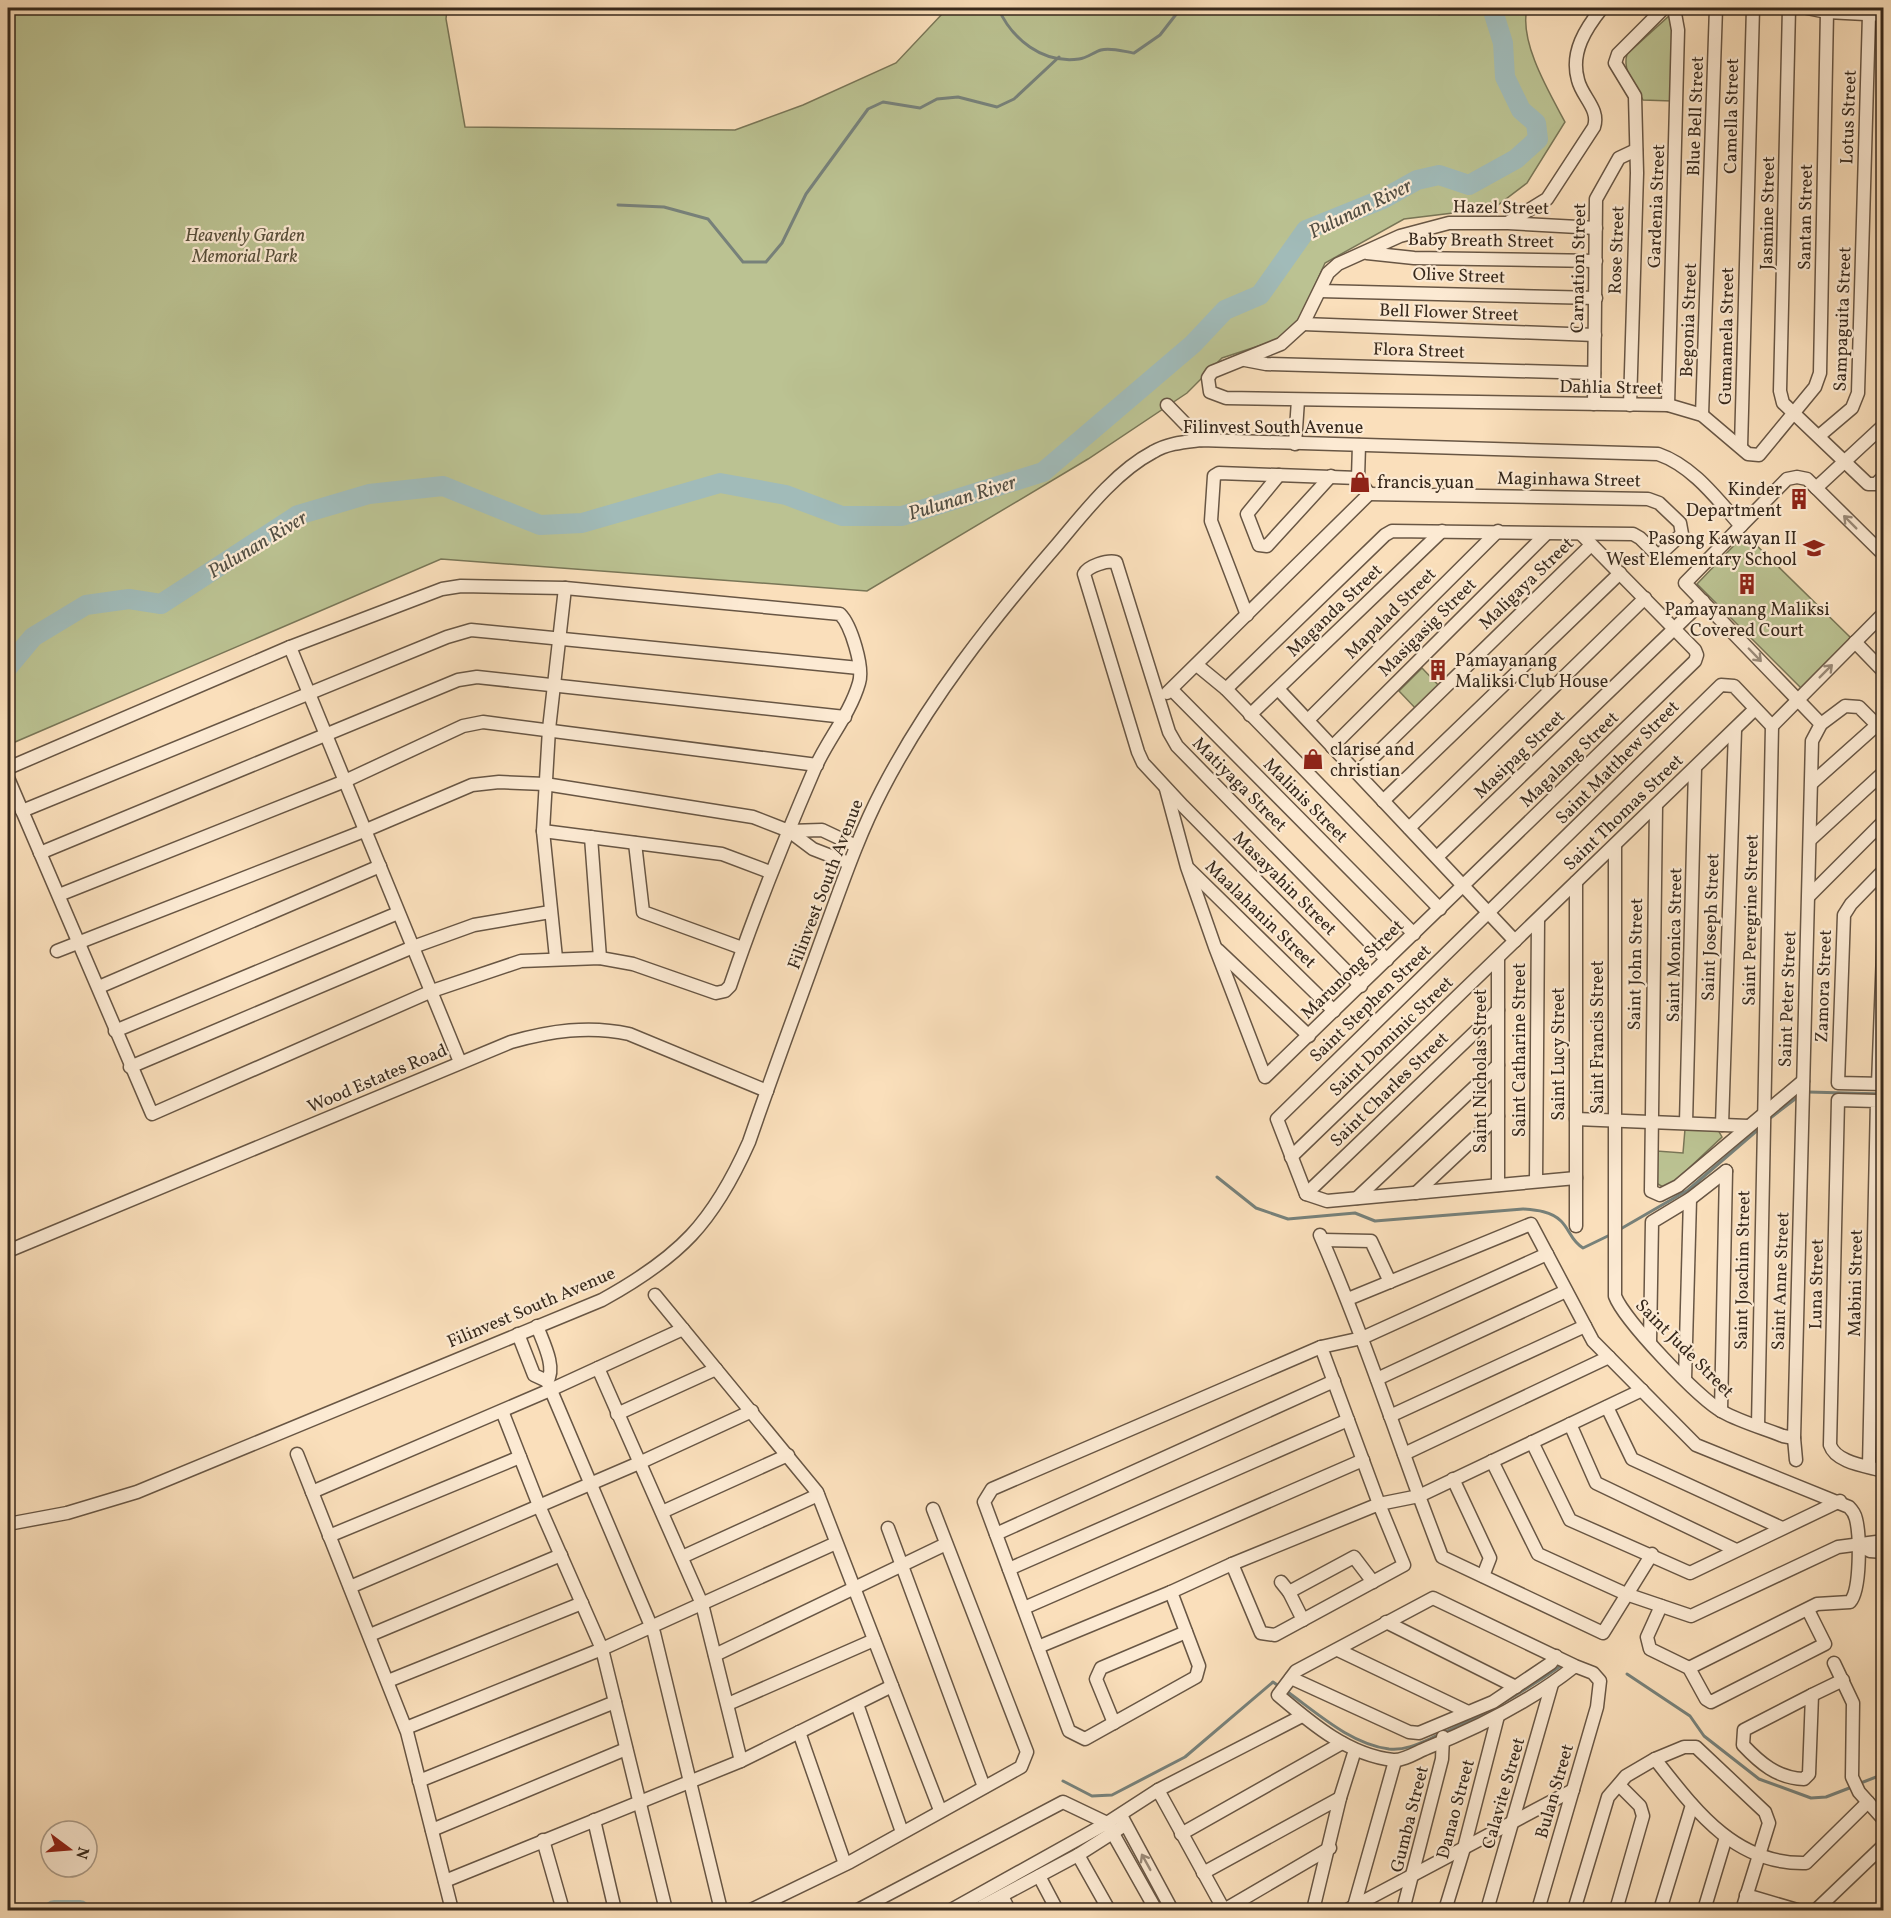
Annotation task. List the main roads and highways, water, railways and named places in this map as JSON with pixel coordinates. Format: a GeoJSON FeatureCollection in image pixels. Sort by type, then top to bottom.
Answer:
{"type":"FeatureCollection","features":[{"type":"Feature","properties":{"kind":"waterway"},"geometry":{"type":"LineString","coordinates":[[998,8],[1011,30],[1030,47],[1065,60],[1082,58],[1105,49],[1134,53],[1160,35],[1181,8]]}},
{"type":"Feature","properties":{"kind":"waterway"},"geometry":{"type":"LineString","coordinates":[[1426,8],[1439,14],[1446,8]]}},
{"type":"Feature","properties":{"kind":"waterway","name":"Pulunan River"},"geometry":{"type":"LineString","coordinates":[[8,667],[33,637],[86,605],[129,599],[161,604],[298,515],[369,494],[443,486],[540,525],[582,523],[720,483],[786,495],[842,516],[902,516],[1043,472],[1193,344],[1225,310],[1260,295],[1306,230],[1383,199],[1417,180],[1439,175],[1469,185],[1516,159],[1538,139],[1536,123],[1521,110],[1505,77],[1503,43],[1493,11],[1495,8]]}},
{"type":"Feature","properties":{"kind":"waterway"},"geometry":{"type":"LineString","coordinates":[[618,205],[664,207],[708,219],[743,262],[766,262],[782,243],[806,194],[868,109],[883,102],[920,108],[937,99],[958,97],[997,107],[1014,99],[1059,57]]}},
{"type":"Feature","properties":{"kind":"waterway"},"geometry":{"type":"LineString","coordinates":[[1808,1092],[1884,1094]]}},
{"type":"Feature","properties":{"kind":"waterway"},"geometry":{"type":"LineString","coordinates":[[1769,1119],[1799,1096]]}},
{"type":"Feature","properties":{"kind":"waterway"},"geometry":{"type":"LineString","coordinates":[[1617,1231],[1688,1190],[1760,1128]]}},
{"type":"Feature","properties":{"kind":"waterway"},"geometry":{"type":"LineString","coordinates":[[1217,1177],[1256,1208],[1288,1219],[1355,1213],[1375,1221],[1523,1209],[1553,1215],[1564,1224],[1583,1248],[1612,1234]]}},
{"type":"Feature","properties":{"kind":"waterway"},"geometry":{"type":"LineString","coordinates":[[1285,1690],[1347,1734],[1375,1746],[1396,1749],[1416,1745],[1473,1719],[1518,1694],[1562,1665]]}},
{"type":"Feature","properties":{"kind":"waterway"},"geometry":{"type":"LineString","coordinates":[[1627,1674],[1690,1716],[1704,1736],[1759,1779],[1811,1798],[1826,1797],[1852,1787]]}},
{"type":"Feature","properties":{"kind":"waterway"},"geometry":{"type":"LineString","coordinates":[[1063,1781],[1092,1796],[1112,1795],[1185,1757],[1273,1682],[1280,1687]]}},
{"type":"Feature","properties":{"kind":"waterway"},"geometry":{"type":"LineString","coordinates":[[1858,1784],[1884,1774]]}},
{"type":"Feature","properties":{"kind":"waterway"},"geometry":{"type":"LineString","coordinates":[[54,1910],[80,1910]]}},
{"type":"Feature","properties":{"kind":"place","name":"francis yuan"},"geometry":{"type":"Point","coordinates":[1360,482]}},
{"type":"Feature","properties":{"kind":"place","name":"Kinder Department"},"geometry":{"type":"Point","coordinates":[1799,499]}},
{"type":"Feature","properties":{"kind":"place","name":"Pasong Kawayan II West Elementary School"},"geometry":{"type":"Point","coordinates":[1814,548]}},
{"type":"Feature","properties":{"kind":"place","name":"Pamayanang Maliksi Covered Court"},"geometry":{"type":"Point","coordinates":[1747,584]}},
{"type":"Feature","properties":{"kind":"place","name":"Pamayanang Maliksi Club House"},"geometry":{"type":"Point","coordinates":[1438,670]}},
{"type":"Feature","properties":{"kind":"place","name":"clarise and christian"},"geometry":{"type":"Point","coordinates":[1313,759]}},
{"type":"Feature","properties":{"kind":"park label","name":"Heavenly Garden Memorial Park"},"geometry":{"type":"Point","coordinates":[245,245]}}]}
